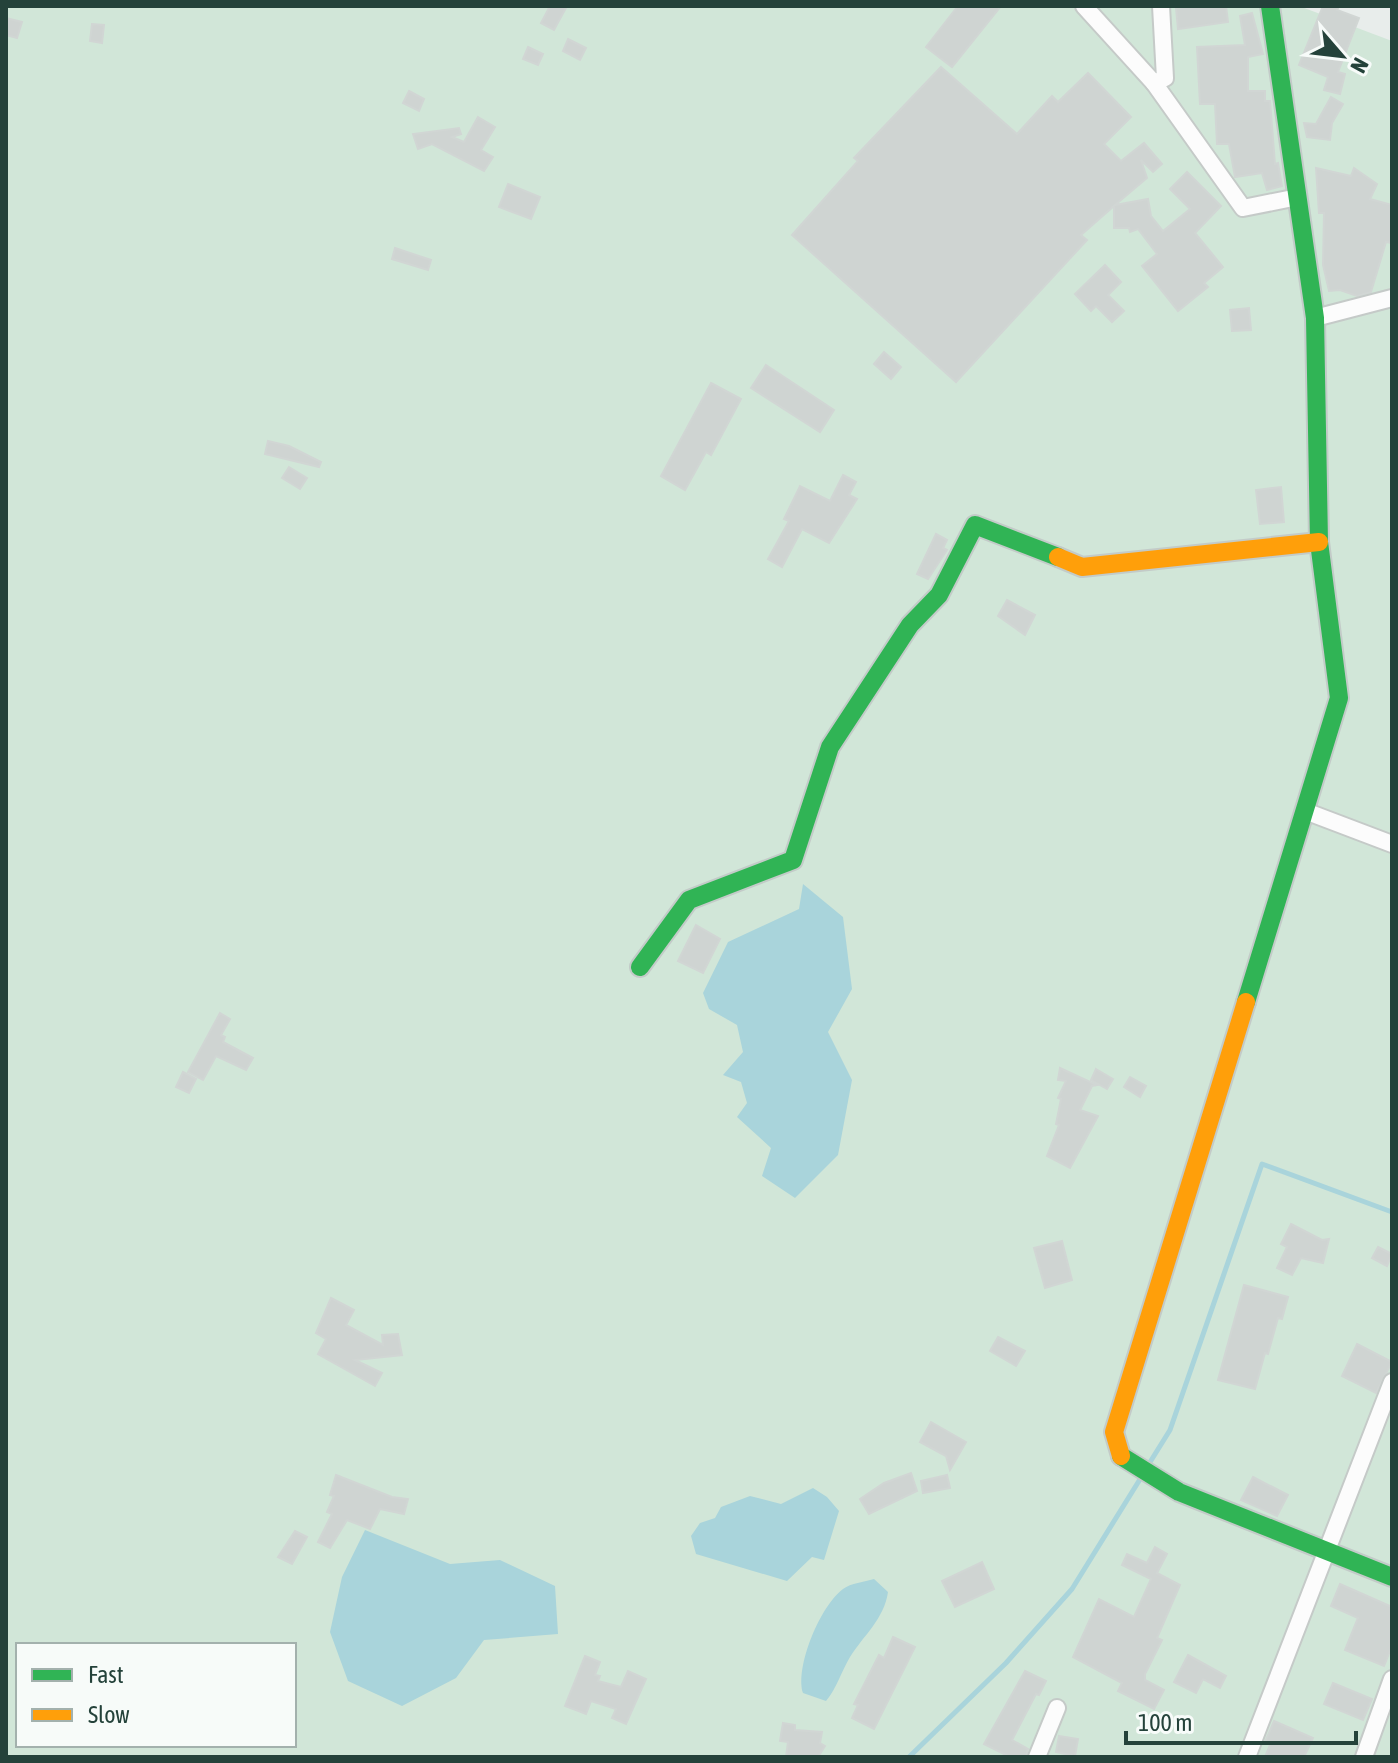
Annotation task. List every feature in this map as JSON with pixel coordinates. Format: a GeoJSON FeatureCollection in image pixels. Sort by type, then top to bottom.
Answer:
{"type":"FeatureCollection","features":[{"type":"Feature","properties":{"kind":"street"},"geometry":{"type":"LineString","coordinates":[[1084,6],[1154,83],[1243,208],[1298,197]]}},
{"type":"Feature","properties":{"kind":"street"},"geometry":{"type":"LineString","coordinates":[[1154,83],[1165,78],[1161,6]]}},
{"type":"Feature","properties":{"kind":"street"},"geometry":{"type":"LineString","coordinates":[[1270,6],[1315,318],[1319,542],[1339,698],[1114,1432],[1119,1455],[1179,1492],[1392,1577]]}},
{"type":"Feature","properties":{"kind":"street"},"geometry":{"type":"LineString","coordinates":[[1315,318],[1392,298]]}},
{"type":"Feature","properties":{"kind":"street"},"geometry":{"type":"LineString","coordinates":[[640,967],[689,900],[793,860],[830,747],[910,625],[939,595],[975,525],[1082,567],[1319,542]]}},
{"type":"Feature","properties":{"kind":"street"},"geometry":{"type":"LineString","coordinates":[[1305,811],[1392,844]]}},
{"type":"Feature","properties":{"kind":"street"},"geometry":{"type":"LineString","coordinates":[[1247,1757],[1392,1382]]}},
{"type":"Feature","properties":{"kind":"street"},"geometry":{"type":"LineString","coordinates":[[1364,1757],[1392,1679]]}},
{"type":"Feature","properties":{"kind":"street"},"geometry":{"type":"LineString","coordinates":[[1037,1757],[1057,1708]]}},
{"type":"Feature","properties":{"kind":"green space"},"geometry":{"type":"Polygon","coordinates":[[[6,6],[1299,6],[1392,41],[1392,1757],[6,1757],[6,6]]]}},
{"type":"Feature","properties":{"kind":"water"},"geometry":{"type":"Polygon","coordinates":[[[803,884],[843,917],[852,989],[828,1032],[852,1080],[838,1155],[795,1198],[762,1176],[771,1148],[737,1117],[747,1103],[741,1082],[723,1075],[743,1052],[737,1025],[709,1009],[703,993],[728,942],[799,909],[803,884]]]}},
{"type":"Feature","properties":{"kind":"water"},"geometry":{"type":"Polygon","coordinates":[[[813,1488],[827,1497],[839,1511],[824,1560],[812,1557],[787,1581],[696,1554],[691,1536],[700,1523],[715,1518],[721,1507],[750,1496],[781,1504],[813,1488]]]}},
{"type":"Feature","properties":{"kind":"water"},"geometry":{"type":"Polygon","coordinates":[[[365,1530],[450,1564],[500,1560],[555,1586],[558,1634],[484,1640],[456,1678],[402,1706],[348,1681],[330,1632],[342,1577],[365,1530]]]}},
{"type":"Feature","properties":{"kind":"water"},"geometry":{"type":"Polygon","coordinates":[[[874,1579],[888,1592],[878,1619],[850,1657],[826,1701],[803,1693],[801,1682],[806,1653],[826,1609],[846,1587],[874,1579]]]}},
{"type":"Feature","properties":{"kind":"building"},"geometry":{"type":"Polygon","coordinates":[[[550,6],[567,6],[554,30],[541,23],[550,6]]]}},
{"type":"Feature","properties":{"kind":"building"},"geometry":{"type":"Polygon","coordinates":[[[958,6],[1001,6],[952,67],[926,47],[958,6]]]}},
{"type":"Feature","properties":{"kind":"building"},"geometry":{"type":"Polygon","coordinates":[[[1226,6],[1228,22],[1178,29],[1176,8],[1226,6]]]}},
{"type":"Feature","properties":{"kind":"building"},"geometry":{"type":"Polygon","coordinates":[[[1323,6],[1339,6],[1337,10],[1359,18],[1338,72],[1345,74],[1340,94],[1324,90],[1328,77],[1299,65],[1323,6]]]}},
{"type":"Feature","properties":{"kind":"building"},"geometry":{"type":"Polygon","coordinates":[[[1252,13],[1263,54],[1248,57],[1248,91],[1265,91],[1265,101],[1270,101],[1275,164],[1278,163],[1282,186],[1267,190],[1262,173],[1235,177],[1229,144],[1217,144],[1215,104],[1200,104],[1197,47],[1245,45],[1240,16],[1252,13]]]}},
{"type":"Feature","properties":{"kind":"building"},"geometry":{"type":"Polygon","coordinates":[[[6,18],[22,22],[17,38],[6,35],[6,18]]]}},
{"type":"Feature","properties":{"kind":"building"},"geometry":{"type":"Polygon","coordinates":[[[92,24],[104,25],[102,43],[90,41],[92,24]]]}},
{"type":"Feature","properties":{"kind":"building"},"geometry":{"type":"Polygon","coordinates":[[[568,39],[586,48],[580,60],[563,51],[568,39]]]}},
{"type":"Feature","properties":{"kind":"building"},"geometry":{"type":"Polygon","coordinates":[[[528,47],[543,54],[538,65],[523,59],[528,47]]]}},
{"type":"Feature","properties":{"kind":"building"},"geometry":{"type":"Polygon","coordinates":[[[941,67],[1017,134],[1052,96],[1058,102],[1088,73],[1131,117],[1104,144],[1121,161],[1144,143],[1162,164],[1153,172],[1141,160],[1147,178],[1115,205],[1148,199],[1151,216],[1163,231],[1190,209],[1170,189],[1187,172],[1221,206],[1195,233],[1223,267],[1204,283],[1208,287],[1178,311],[1142,266],[1157,254],[1138,229],[1130,232],[1129,228],[1114,228],[1114,206],[1081,235],[1087,240],[956,382],[792,235],[858,161],[854,158],[941,67]]]}},
{"type":"Feature","properties":{"kind":"building"},"geometry":{"type":"Polygon","coordinates":[[[409,91],[424,99],[419,111],[403,103],[409,91]]]}},
{"type":"Feature","properties":{"kind":"building"},"geometry":{"type":"Polygon","coordinates":[[[1331,97],[1343,104],[1332,123],[1330,140],[1307,137],[1304,123],[1316,124],[1331,97]]]}},
{"type":"Feature","properties":{"kind":"building"},"geometry":{"type":"Polygon","coordinates":[[[478,117],[495,127],[481,150],[493,157],[484,171],[432,144],[418,149],[413,134],[459,128],[461,134],[452,137],[464,142],[478,117]]]}},
{"type":"Feature","properties":{"kind":"building"},"geometry":{"type":"Polygon","coordinates":[[[1316,168],[1351,176],[1354,168],[1377,184],[1370,199],[1392,205],[1392,243],[1386,242],[1371,292],[1357,296],[1340,290],[1329,291],[1323,265],[1324,213],[1319,213],[1316,168]]]}},
{"type":"Feature","properties":{"kind":"building"},"geometry":{"type":"Polygon","coordinates":[[[508,184],[540,197],[531,219],[499,207],[508,184]]]}},
{"type":"Feature","properties":{"kind":"building"},"geometry":{"type":"Polygon","coordinates":[[[395,248],[431,260],[428,270],[392,259],[395,248]]]}},
{"type":"Feature","properties":{"kind":"building"},"geometry":{"type":"Polygon","coordinates":[[[1105,265],[1121,282],[1108,295],[1124,311],[1112,322],[1096,306],[1091,311],[1075,294],[1105,265]]]}},
{"type":"Feature","properties":{"kind":"building"},"geometry":{"type":"Polygon","coordinates":[[[1249,308],[1251,330],[1232,331],[1230,310],[1249,308]]]}},
{"type":"Feature","properties":{"kind":"building"},"geometry":{"type":"Polygon","coordinates":[[[884,352],[901,367],[891,379],[874,364],[884,352]]]}},
{"type":"Feature","properties":{"kind":"building"},"geometry":{"type":"Polygon","coordinates":[[[766,365],[834,410],[820,432],[751,388],[766,365]]]}},
{"type":"Feature","properties":{"kind":"building"},"geometry":{"type":"Polygon","coordinates":[[[711,383],[741,399],[711,455],[706,452],[685,490],[661,476],[711,383]]]}},
{"type":"Feature","properties":{"kind":"building"},"geometry":{"type":"Polygon","coordinates":[[[268,441],[289,446],[321,462],[319,467],[265,454],[268,441]]]}},
{"type":"Feature","properties":{"kind":"building"},"geometry":{"type":"Polygon","coordinates":[[[289,467],[307,478],[300,489],[282,478],[289,467]]]}},
{"type":"Feature","properties":{"kind":"building"},"geometry":{"type":"Polygon","coordinates":[[[843,475],[856,482],[849,495],[857,499],[829,543],[802,529],[782,567],[768,559],[789,521],[784,519],[800,486],[830,501],[843,475]]]}},
{"type":"Feature","properties":{"kind":"building"},"geometry":{"type":"Polygon","coordinates":[[[1281,487],[1284,522],[1260,524],[1256,490],[1281,487]]]}},
{"type":"Feature","properties":{"kind":"building"},"geometry":{"type":"Polygon","coordinates":[[[936,534],[947,540],[943,548],[947,550],[928,579],[917,574],[936,534]]]}},
{"type":"Feature","properties":{"kind":"building"},"geometry":{"type":"Polygon","coordinates":[[[1007,600],[1035,615],[1025,635],[998,616],[1007,600]]]}},
{"type":"Feature","properties":{"kind":"building"},"geometry":{"type":"Polygon","coordinates":[[[696,925],[720,939],[703,973],[678,961],[696,925]]]}},
{"type":"Feature","properties":{"kind":"building"},"geometry":{"type":"Polygon","coordinates":[[[220,1013],[230,1019],[221,1035],[225,1037],[223,1042],[253,1058],[246,1070],[216,1056],[203,1080],[188,1072],[220,1013]]]}},
{"type":"Feature","properties":{"kind":"building"},"geometry":{"type":"Polygon","coordinates":[[[1060,1068],[1097,1085],[1092,1086],[1080,1110],[1098,1116],[1070,1168],[1047,1156],[1059,1125],[1056,1124],[1061,1099],[1058,1098],[1066,1081],[1058,1080],[1060,1068]]]}},
{"type":"Feature","properties":{"kind":"building"},"geometry":{"type":"Polygon","coordinates":[[[1096,1069],[1113,1079],[1107,1089],[1091,1080],[1096,1069]]]}},
{"type":"Feature","properties":{"kind":"building"},"geometry":{"type":"Polygon","coordinates":[[[183,1072],[196,1079],[189,1093],[176,1087],[183,1072]]]}},
{"type":"Feature","properties":{"kind":"building"},"geometry":{"type":"Polygon","coordinates":[[[1130,1077],[1146,1086],[1140,1097],[1124,1087],[1130,1077]]]}},
{"type":"Feature","properties":{"kind":"building"},"geometry":{"type":"Polygon","coordinates":[[[1291,1224],[1322,1240],[1329,1239],[1323,1263],[1301,1258],[1292,1275],[1277,1268],[1287,1247],[1281,1244],[1291,1224]]]}},
{"type":"Feature","properties":{"kind":"building"},"geometry":{"type":"Polygon","coordinates":[[[1062,1241],[1072,1280],[1045,1288],[1034,1248],[1062,1241]]]}},
{"type":"Feature","properties":{"kind":"building"},"geometry":{"type":"Polygon","coordinates":[[[1378,1247],[1392,1254],[1387,1266],[1372,1258],[1378,1247]]]}},
{"type":"Feature","properties":{"kind":"building"},"geometry":{"type":"Polygon","coordinates":[[[1244,1285],[1288,1297],[1282,1319],[1278,1318],[1268,1354],[1265,1353],[1255,1389],[1218,1380],[1244,1285]]]}},
{"type":"Feature","properties":{"kind":"building"},"geometry":{"type":"Polygon","coordinates":[[[331,1298],[354,1310],[346,1325],[383,1345],[382,1335],[398,1334],[402,1355],[355,1360],[382,1373],[375,1386],[318,1354],[326,1339],[316,1333],[331,1298]]]}},
{"type":"Feature","properties":{"kind":"building"},"geometry":{"type":"Polygon","coordinates":[[[998,1337],[1025,1351],[1016,1366],[990,1351],[998,1337]]]}},
{"type":"Feature","properties":{"kind":"building"},"geometry":{"type":"Polygon","coordinates":[[[1357,1344],[1392,1362],[1376,1393],[1342,1376],[1357,1344]]]}},
{"type":"Feature","properties":{"kind":"building"},"geometry":{"type":"Polygon","coordinates":[[[931,1422],[966,1442],[950,1470],[946,1456],[920,1442],[931,1422]]]}},
{"type":"Feature","properties":{"kind":"building"},"geometry":{"type":"Polygon","coordinates":[[[911,1473],[917,1491],[869,1514],[860,1499],[884,1483],[911,1473]]]}},
{"type":"Feature","properties":{"kind":"building"},"geometry":{"type":"Polygon","coordinates":[[[336,1475],[392,1497],[408,1499],[404,1514],[380,1509],[370,1529],[347,1520],[330,1548],[318,1542],[332,1514],[327,1512],[334,1496],[330,1495],[336,1475]]]}},
{"type":"Feature","properties":{"kind":"building"},"geometry":{"type":"Polygon","coordinates":[[[947,1475],[950,1488],[923,1493],[921,1481],[947,1475]]]}},
{"type":"Feature","properties":{"kind":"building"},"geometry":{"type":"Polygon","coordinates":[[[1253,1477],[1288,1495],[1277,1516],[1241,1500],[1253,1477]]]}},
{"type":"Feature","properties":{"kind":"building"},"geometry":{"type":"Polygon","coordinates":[[[295,1531],[307,1537],[292,1564],[278,1557],[295,1531]]]}},
{"type":"Feature","properties":{"kind":"building"},"geometry":{"type":"Polygon","coordinates":[[[1155,1547],[1167,1554],[1157,1573],[1180,1585],[1157,1638],[1162,1640],[1145,1674],[1145,1680],[1164,1690],[1154,1709],[1118,1691],[1122,1683],[1073,1657],[1099,1599],[1134,1617],[1151,1579],[1122,1565],[1127,1554],[1147,1563],[1155,1547]]]}},
{"type":"Feature","properties":{"kind":"building"},"geometry":{"type":"Polygon","coordinates":[[[982,1562],[994,1589],[955,1607],[942,1581],[982,1562]]]}},
{"type":"Feature","properties":{"kind":"building"},"geometry":{"type":"Polygon","coordinates":[[[1340,1584],[1392,1607],[1392,1646],[1384,1666],[1345,1650],[1358,1618],[1331,1606],[1340,1584]]]}},
{"type":"Feature","properties":{"kind":"building"},"geometry":{"type":"Polygon","coordinates":[[[893,1637],[915,1647],[874,1729],[852,1718],[858,1705],[854,1704],[879,1655],[884,1658],[893,1637]]]}},
{"type":"Feature","properties":{"kind":"building"},"geometry":{"type":"Polygon","coordinates":[[[1188,1655],[1226,1676],[1220,1688],[1203,1679],[1196,1693],[1174,1682],[1188,1655]]]}},
{"type":"Feature","properties":{"kind":"building"},"geometry":{"type":"Polygon","coordinates":[[[585,1656],[600,1662],[595,1675],[600,1676],[598,1681],[621,1687],[628,1671],[646,1679],[626,1724],[612,1718],[616,1709],[591,1701],[586,1714],[565,1706],[585,1656]]]}},
{"type":"Feature","properties":{"kind":"building"},"geometry":{"type":"Polygon","coordinates":[[[1025,1671],[1046,1681],[1012,1740],[1028,1749],[1026,1757],[1010,1757],[984,1744],[1025,1671]]]}},
{"type":"Feature","properties":{"kind":"building"},"geometry":{"type":"Polygon","coordinates":[[[1333,1683],[1372,1699],[1363,1720],[1324,1704],[1333,1683]]]}},
{"type":"Feature","properties":{"kind":"building"},"geometry":{"type":"Polygon","coordinates":[[[1274,1721],[1313,1738],[1304,1757],[1265,1757],[1270,1745],[1265,1742],[1274,1721]]]}},
{"type":"Feature","properties":{"kind":"building"},"geometry":{"type":"Polygon","coordinates":[[[783,1723],[795,1725],[795,1730],[822,1732],[820,1743],[825,1746],[818,1757],[786,1757],[788,1742],[780,1741],[783,1723]]]}},
{"type":"Feature","properties":{"kind":"building"},"geometry":{"type":"Polygon","coordinates":[[[1059,1736],[1078,1739],[1075,1756],[1056,1752],[1059,1736]]]}},
{"type":"Feature","properties":{"kind":"waterway"},"geometry":{"type":"LineString","coordinates":[[1147,1467],[1170,1430],[1262,1164],[1392,1212]]}},
{"type":"Feature","properties":{"kind":"waterway"},"geometry":{"type":"LineString","coordinates":[[909,1757],[1006,1663],[1072,1589],[1142,1476]]}},
{"type":"Feature","properties":{"kind":"traffic: fast"},"geometry":{"type":"LineString","coordinates":[[1246,1002],[1339,698],[1319,542],[1315,318],[1270,6]]}},
{"type":"Feature","properties":{"kind":"traffic: fast"},"geometry":{"type":"LineString","coordinates":[[640,967],[689,900],[793,860],[830,747],[910,625],[939,595],[975,525],[1058,557]]}},
{"type":"Feature","properties":{"kind":"traffic: fast"},"geometry":{"type":"LineString","coordinates":[[1121,1456],[1179,1492],[1392,1577]]}},
{"type":"Feature","properties":{"kind":"traffic: slow"},"geometry":{"type":"LineString","coordinates":[[1058,557],[1082,567],[1319,542]]}},
{"type":"Feature","properties":{"kind":"traffic: slow"},"geometry":{"type":"LineString","coordinates":[[1121,1456],[1114,1432],[1246,1002]]}}]}
